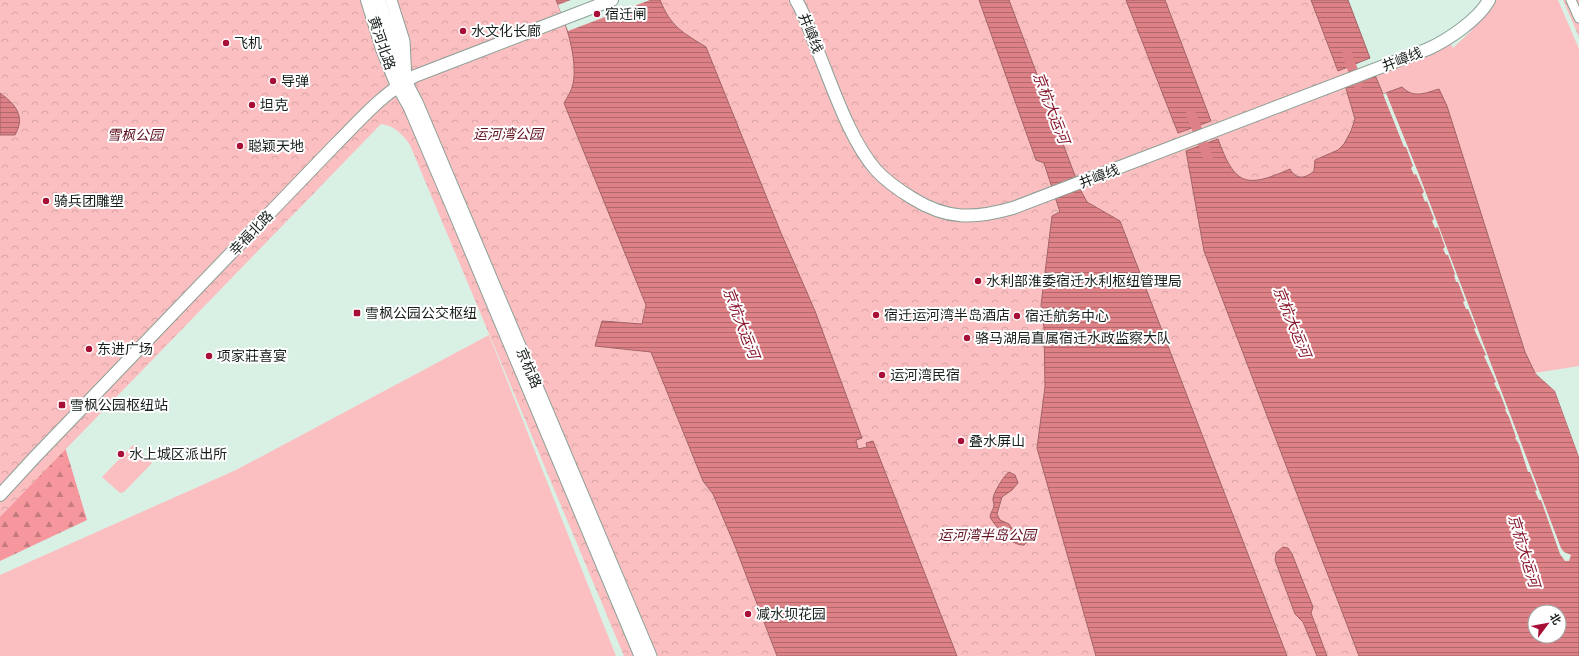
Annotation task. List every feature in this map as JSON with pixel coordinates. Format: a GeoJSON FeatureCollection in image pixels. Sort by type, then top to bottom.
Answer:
{"type":"FeatureCollection","features":[{"type":"Feature","properties":{"kind":"main road","name":"黄河北路"},"geometry":{"type":"LineString","coordinates":[[367,0],[382,49],[402,84]]}},
{"type":"Feature","properties":{"kind":"main road","name":"黄河北路"},"geometry":{"type":"LineString","coordinates":[[379,0],[402,84]]}},
{"type":"Feature","properties":{"kind":"main road","name":"幸福北路"},"geometry":{"type":"LineString","coordinates":[[0,495],[35,456],[373,106],[402,84],[424,72],[612,0]]}},
{"type":"Feature","properties":{"kind":"main road","name":"井嶂线"},"geometry":{"type":"LineString","coordinates":[[796,0],[864,154],[877,170],[896,188],[920,203],[943,212],[966,217],[987,215],[1013,208],[1046,196],[1438,45],[1456,33],[1472,19],[1489,0]]}},
{"type":"Feature","properties":{"kind":"street"},"geometry":{"type":"LineString","coordinates":[[391,0],[404,41],[402,84]]}},
{"type":"Feature","properties":{"kind":"street"},"geometry":{"type":"LineString","coordinates":[[1571,0],[1579,18]]}},
{"type":"Feature","properties":{"kind":"street","name":"京杭路"},"geometry":{"type":"LineString","coordinates":[[402,84],[409,107],[640,656]]}},
{"type":"Feature","properties":{"kind":"street","name":"京杭路"},"geometry":{"type":"LineString","coordinates":[[402,84],[420,110],[651,656]]}},
{"type":"Feature","properties":{"kind":"green space"},"geometry":{"type":"Polygon","coordinates":[[[0,0],[1324,0],[1550,604],[1527,604],[1527,644],[1563,644],[1570,656],[624,656],[410,145],[398,131],[381,124],[0,517],[0,0]]]}},
{"type":"Feature","properties":{"kind":"green space"},"geometry":{"type":"Polygon","coordinates":[[[1493,0],[1558,0],[1579,49],[1579,366],[1535,373],[1525,352],[1447,106],[1439,89],[1424,94],[1415,94],[1406,91],[1402,87],[1383,94],[1375,75],[1451,44],[1453,48],[1471,31],[1493,0]]]}},
{"type":"Feature","properties":{"kind":"green space"},"geometry":{"type":"Polygon","coordinates":[[[1563,0],[1579,0],[1579,37],[1563,0]]]}},
{"type":"Feature","properties":{"kind":"green space"},"geometry":{"type":"Polygon","coordinates":[[[489,335],[616,656],[0,656],[0,575],[236,470],[489,335]]]}},
{"type":"Feature","properties":{"kind":"green space"},"geometry":{"type":"Polygon","coordinates":[[[133,445],[152,463],[124,492],[120,493],[102,477],[133,445]]]}},
{"type":"Feature","properties":{"kind":"green space"},"geometry":{"type":"Polygon","coordinates":[[[65,447],[87,520],[0,561],[0,515],[65,447]]]}},
{"type":"Feature","properties":{"kind":"water"},"geometry":{"type":"Polygon","coordinates":[[[556,0],[660,0],[668,17],[673,23],[684,33],[706,47],[781,233],[815,311],[862,438],[856,440],[858,449],[867,447],[866,443],[873,441],[957,656],[777,656],[735,546],[713,494],[703,481],[651,352],[595,346],[602,321],[642,324],[646,305],[564,103],[572,86],[574,64],[564,19],[556,0]]]}},
{"type":"Feature","properties":{"kind":"water"},"geometry":{"type":"Polygon","coordinates":[[[979,0],[1009,0],[1080,189],[1087,202],[1120,221],[1287,656],[1096,656],[1037,448],[1045,387],[1044,328],[1041,305],[1052,216],[1060,212],[1044,163],[1036,160],[979,0]]]}},
{"type":"Feature","properties":{"kind":"water"},"geometry":{"type":"Polygon","coordinates":[[[1126,0],[1165,0],[1211,121],[1178,133],[1126,0]]]}},
{"type":"Feature","properties":{"kind":"water"},"geometry":{"type":"Polygon","coordinates":[[[1311,0],[1348,0],[1370,58],[1338,71],[1311,0]]]}},
{"type":"Feature","properties":{"kind":"water"},"geometry":{"type":"Polygon","coordinates":[[[1375,75],[1383,94],[1402,87],[1406,91],[1415,94],[1439,89],[1447,106],[1525,352],[1535,373],[1555,391],[1579,457],[1579,656],[1359,656],[1204,251],[1186,151],[1218,139],[1230,166],[1236,174],[1244,179],[1262,179],[1290,169],[1292,173],[1298,177],[1304,177],[1314,171],[1315,160],[1338,150],[1344,144],[1355,119],[1345,85],[1375,75]]]}},
{"type":"Feature","properties":{"kind":"water"},"geometry":{"type":"Polygon","coordinates":[[[0,93],[14,106],[19,116],[18,128],[15,135],[0,135],[0,93]]]}},
{"type":"Feature","properties":{"kind":"water"},"geometry":{"type":"Polygon","coordinates":[[[1009,472],[1015,475],[1018,483],[1012,490],[1002,497],[997,514],[1000,520],[1009,524],[1014,532],[1026,538],[1027,542],[1024,545],[1009,539],[1000,531],[990,517],[994,506],[993,499],[995,493],[1002,480],[1009,472]]]}},
{"type":"Feature","properties":{"kind":"water"},"geometry":{"type":"Polygon","coordinates":[[[1283,547],[1288,548],[1292,554],[1313,607],[1311,613],[1327,656],[1317,656],[1303,622],[1295,614],[1275,560],[1276,553],[1283,547]]]}},
{"type":"Feature","properties":{"kind":"pier"},"geometry":{"type":"Polygon","coordinates":[[[571,0],[650,0],[568,31],[558,5],[571,0]]]}},
{"type":"Feature","properties":{"kind":"pier"},"geometry":{"type":"Polygon","coordinates":[[[1386,93],[1418,172],[1561,548],[1564,552],[1571,555],[1569,561],[1565,561],[1560,554],[1541,500],[1539,500],[1535,491],[1537,490],[1530,472],[1528,472],[1509,417],[1505,410],[1506,409],[1494,383],[1496,382],[1484,356],[1486,355],[1474,329],[1476,328],[1468,309],[1466,309],[1463,302],[1465,301],[1458,282],[1456,282],[1455,274],[1448,255],[1446,255],[1443,249],[1445,247],[1438,227],[1435,228],[1432,221],[1434,219],[1427,201],[1425,202],[1422,194],[1424,192],[1416,174],[1414,175],[1411,168],[1413,166],[1406,147],[1404,147],[1383,94],[1386,93]]]}},
{"type":"Feature","properties":{"kind":"pier"},"geometry":{"type":"Polygon","coordinates":[[[1535,373],[1538,373],[1557,390],[1579,451],[1579,457],[1555,391],[1535,373]]]}},
{"type":"Feature","properties":{"kind":"waterway","name":"京杭大运河"},"geometry":{"type":"LineString","coordinates":[[1347,54],[1358,84]]}},
{"type":"Feature","properties":{"kind":"waterway","name":"京杭大运河"},"geometry":{"type":"LineString","coordinates":[[1191,114],[1208,157]]}},
{"type":"Feature","properties":{"kind":"place","name":"宿迁闸"},"geometry":{"type":"Point","coordinates":[597,14]}},
{"type":"Feature","properties":{"kind":"place","name":"水文化长廊"},"geometry":{"type":"Point","coordinates":[463,31]}},
{"type":"Feature","properties":{"kind":"place","name":"飞机"},"geometry":{"type":"Point","coordinates":[226,43]}},
{"type":"Feature","properties":{"kind":"place","name":"导弹"},"geometry":{"type":"Point","coordinates":[273,81]}},
{"type":"Feature","properties":{"kind":"place","name":"坦克"},"geometry":{"type":"Point","coordinates":[252,105]}},
{"type":"Feature","properties":{"kind":"place","name":"聪颖天地"},"geometry":{"type":"Point","coordinates":[240,146]}},
{"type":"Feature","properties":{"kind":"place","name":"骑兵团雕塑"},"geometry":{"type":"Point","coordinates":[46,201]}},
{"type":"Feature","properties":{"kind":"place","name":"水利部淮委宿迁水利枢纽管理局"},"geometry":{"type":"Point","coordinates":[978,281]}},
{"type":"Feature","properties":{"kind":"place","name":"雪枫公园公交枢纽"},"geometry":{"type":"Point","coordinates":[357,313]}},
{"type":"Feature","properties":{"kind":"place","name":"宿迁运河湾半岛酒店"},"geometry":{"type":"Point","coordinates":[876,315]}},
{"type":"Feature","properties":{"kind":"place","name":"宿迁航务中心"},"geometry":{"type":"Point","coordinates":[1017,316]}},
{"type":"Feature","properties":{"kind":"place","name":"骆马湖局直属宿迁水政监察大队"},"geometry":{"type":"Point","coordinates":[967,338]}},
{"type":"Feature","properties":{"kind":"place","name":"东进广场"},"geometry":{"type":"Point","coordinates":[89,349]}},
{"type":"Feature","properties":{"kind":"place","name":"项家莊喜宴"},"geometry":{"type":"Point","coordinates":[209,356]}},
{"type":"Feature","properties":{"kind":"place","name":"运河湾民宿"},"geometry":{"type":"Point","coordinates":[882,375]}},
{"type":"Feature","properties":{"kind":"place","name":"雪枫公园枢纽站"},"geometry":{"type":"Point","coordinates":[62,405]}},
{"type":"Feature","properties":{"kind":"place","name":"叠水屏山"},"geometry":{"type":"Point","coordinates":[961,441]}},
{"type":"Feature","properties":{"kind":"place","name":"水上城区派出所"},"geometry":{"type":"Point","coordinates":[121,454]}},
{"type":"Feature","properties":{"kind":"place","name":"减水坝花园"},"geometry":{"type":"Point","coordinates":[748,614]}},
{"type":"Feature","properties":{"kind":"park label","name":"运河湾公园"},"geometry":{"type":"Point","coordinates":[508,134]}},
{"type":"Feature","properties":{"kind":"park label","name":"雪枫公园"},"geometry":{"type":"Point","coordinates":[135,135]}},
{"type":"Feature","properties":{"kind":"park label","name":"运河湾半岛公园"},"geometry":{"type":"Point","coordinates":[987,535]}}]}
